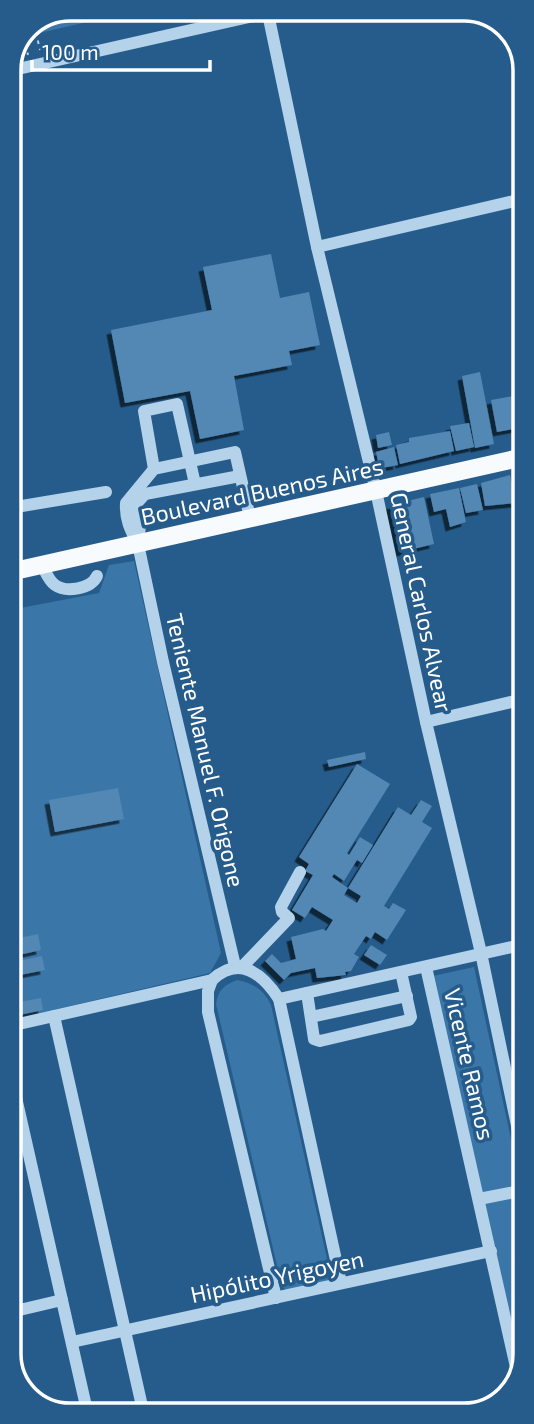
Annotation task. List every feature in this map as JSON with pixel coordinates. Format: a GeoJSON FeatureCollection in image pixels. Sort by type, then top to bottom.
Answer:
{"type":"FeatureCollection","features":[{"type":"Feature","properties":{"kind":"main road","name":"Boulevard Buenos Aires"},"geometry":{"type":"LineString","coordinates":[[21,570],[513,460]]}},
{"type":"Feature","properties":{"kind":"street"},"geometry":{"type":"LineString","coordinates":[[21,68],[225,21]]}},
{"type":"Feature","properties":{"kind":"street","name":"General Carlos Alvear"},"geometry":{"type":"LineString","coordinates":[[269,21],[317,247],[376,491],[426,722],[481,953],[513,1106]]}},
{"type":"Feature","properties":{"kind":"street"},"geometry":{"type":"LineString","coordinates":[[317,247],[513,201]]}},
{"type":"Feature","properties":{"kind":"street"},"geometry":{"type":"LineString","coordinates":[[154,469],[144,411],[177,404],[195,484]]}},
{"type":"Feature","properties":{"kind":"street"},"geometry":{"type":"LineString","coordinates":[[138,544],[128,528],[126,503],[154,469],[235,452],[250,518]]}},
{"type":"Feature","properties":{"kind":"street"},"geometry":{"type":"LineString","coordinates":[[138,544],[140,525],[136,504],[145,494],[240,476]]}},
{"type":"Feature","properties":{"kind":"street"},"geometry":{"type":"LineString","coordinates":[[21,506],[106,492]]}},
{"type":"Feature","properties":{"kind":"street","name":"Teniente Manuel F. Origone"},"geometry":{"type":"LineString","coordinates":[[138,544],[163,662],[238,967]]}},
{"type":"Feature","properties":{"kind":"street"},"geometry":{"type":"LineString","coordinates":[[42,565],[53,584],[65,589],[88,586],[94,583],[97,576]]}},
{"type":"Feature","properties":{"kind":"street"},"geometry":{"type":"LineString","coordinates":[[426,722],[513,702]]}},
{"type":"Feature","properties":{"kind":"street"},"geometry":{"type":"LineString","coordinates":[[238,967],[294,921],[282,912],[281,907],[300,872]]}},
{"type":"Feature","properties":{"kind":"street"},"geometry":{"type":"LineString","coordinates":[[279,999],[513,946]]}},
{"type":"Feature","properties":{"kind":"street"},"geometry":{"type":"LineString","coordinates":[[21,1024],[212,980],[226,968],[238,967],[264,980],[279,999],[341,1283]]}},
{"type":"Feature","properties":{"kind":"street","name":"Vicente Ramos"},"geometry":{"type":"LineString","coordinates":[[426,967],[513,1353]]}},
{"type":"Feature","properties":{"kind":"street"},"geometry":{"type":"LineString","coordinates":[[306,993],[314,1039],[320,1041],[409,1020],[411,1017],[401,972]]}},
{"type":"Feature","properties":{"kind":"street"},"geometry":{"type":"LineString","coordinates":[[212,980],[208,991],[208,1012],[276,1298]]}},
{"type":"Feature","properties":{"kind":"street"},"geometry":{"type":"LineString","coordinates":[[310,1017],[407,996]]}},
{"type":"Feature","properties":{"kind":"street"},"geometry":{"type":"LineString","coordinates":[[54,1016],[141,1403]]}},
{"type":"Feature","properties":{"kind":"street"},"geometry":{"type":"LineString","coordinates":[[21,1120],[85,1403]]}},
{"type":"Feature","properties":{"kind":"street"},"geometry":{"type":"LineString","coordinates":[[480,1199],[513,1192]]}},
{"type":"Feature","properties":{"kind":"street","name":"Hipólito Yrigoyen"},"geometry":{"type":"LineString","coordinates":[[72,1342],[491,1251]]}},
{"type":"Feature","properties":{"kind":"street"},"geometry":{"type":"LineString","coordinates":[[21,1310],[62,1300]]}},
{"type":"Feature","properties":{"kind":"path"},"geometry":{"type":"LineString","coordinates":[[36,34],[44,64]]}},
{"type":"Feature","properties":{"kind":"path"},"geometry":{"type":"LineString","coordinates":[[26,49],[30,66]]}},
{"type":"Feature","properties":{"kind":"shaded area"},"geometry":{"type":"Polygon","coordinates":[[[92,21],[37,34],[61,22],[92,21]]]}},
{"type":"Feature","properties":{"kind":"shaded area"},"geometry":{"type":"Polygon","coordinates":[[[134,561],[221,953],[210,973],[21,1018],[21,608],[99,593],[109,565],[134,561]]]}},
{"type":"Feature","properties":{"kind":"shaded area"},"geometry":{"type":"Polygon","coordinates":[[[474,967],[513,1148],[513,1330],[433,976],[474,967]]]}},
{"type":"Feature","properties":{"kind":"shaded area"},"geometry":{"type":"Polygon","coordinates":[[[237,980],[257,988],[271,1005],[331,1277],[330,1280],[288,1291],[282,1287],[216,1004],[222,989],[237,980]]]}},
{"type":"Feature","properties":{"kind":"building"},"geometry":{"type":"Polygon","coordinates":[[[271,254],[280,298],[309,292],[320,345],[289,351],[292,365],[234,376],[244,430],[200,439],[190,391],[125,403],[111,330],[212,310],[203,267],[271,254]]]}},
{"type":"Feature","properties":{"kind":"building"},"geometry":{"type":"Polygon","coordinates":[[[480,372],[494,444],[475,448],[462,376],[480,372]]]}},
{"type":"Feature","properties":{"kind":"building"},"geometry":{"type":"Polygon","coordinates":[[[513,396],[513,429],[497,432],[491,400],[513,396]]]}},
{"type":"Feature","properties":{"kind":"building"},"geometry":{"type":"Polygon","coordinates":[[[469,423],[474,447],[456,451],[450,426],[469,423]]]}},
{"type":"Feature","properties":{"kind":"building"},"geometry":{"type":"Polygon","coordinates":[[[450,431],[454,451],[400,464],[396,445],[409,442],[409,438],[450,431]]]}},
{"type":"Feature","properties":{"kind":"building"},"geometry":{"type":"Polygon","coordinates":[[[389,432],[392,445],[378,448],[376,435],[389,432]]]}},
{"type":"Feature","properties":{"kind":"building"},"geometry":{"type":"Polygon","coordinates":[[[394,447],[398,465],[382,468],[379,466],[376,452],[394,447]]]}},
{"type":"Feature","properties":{"kind":"building"},"geometry":{"type":"Polygon","coordinates":[[[510,475],[513,503],[485,506],[481,483],[510,475]]]}},
{"type":"Feature","properties":{"kind":"building"},"geometry":{"type":"Polygon","coordinates":[[[477,484],[483,510],[466,513],[460,488],[477,484]]]}},
{"type":"Feature","properties":{"kind":"building"},"geometry":{"type":"Polygon","coordinates":[[[459,488],[466,522],[450,527],[446,509],[434,512],[430,494],[459,488]]]}},
{"type":"Feature","properties":{"kind":"building"},"geometry":{"type":"Polygon","coordinates":[[[424,497],[434,544],[401,552],[390,505],[424,497]]]}},
{"type":"Feature","properties":{"kind":"building"},"geometry":{"type":"Polygon","coordinates":[[[365,752],[366,759],[329,767],[327,760],[365,752]]]}},
{"type":"Feature","properties":{"kind":"building"},"geometry":{"type":"Polygon","coordinates":[[[357,764],[390,784],[347,853],[349,855],[360,837],[373,845],[362,863],[357,860],[344,881],[334,874],[332,877],[348,888],[398,807],[411,815],[421,800],[432,806],[422,822],[432,828],[384,906],[389,909],[393,903],[406,910],[387,940],[375,932],[371,939],[366,936],[354,954],[359,957],[351,971],[345,972],[346,975],[317,978],[315,968],[291,973],[284,980],[265,961],[272,954],[281,963],[296,959],[291,937],[323,929],[326,931],[333,920],[312,907],[305,918],[292,910],[313,875],[305,871],[309,864],[299,857],[357,764]],[[348,888],[344,895],[357,903],[361,896],[348,888]]]}},
{"type":"Feature","properties":{"kind":"building"},"geometry":{"type":"Polygon","coordinates":[[[118,788],[124,819],[55,832],[49,800],[118,788]]]}},
{"type":"Feature","properties":{"kind":"building"},"geometry":{"type":"Polygon","coordinates":[[[38,934],[41,950],[21,955],[21,938],[38,934]]]}},
{"type":"Feature","properties":{"kind":"building"},"geometry":{"type":"Polygon","coordinates":[[[371,945],[387,955],[380,965],[364,955],[371,945]]]}},
{"type":"Feature","properties":{"kind":"building"},"geometry":{"type":"Polygon","coordinates":[[[42,956],[45,970],[21,975],[21,961],[42,956]]]}},
{"type":"Feature","properties":{"kind":"building"},"geometry":{"type":"Polygon","coordinates":[[[41,998],[43,1010],[21,1015],[21,1002],[41,998]]]}}]}
